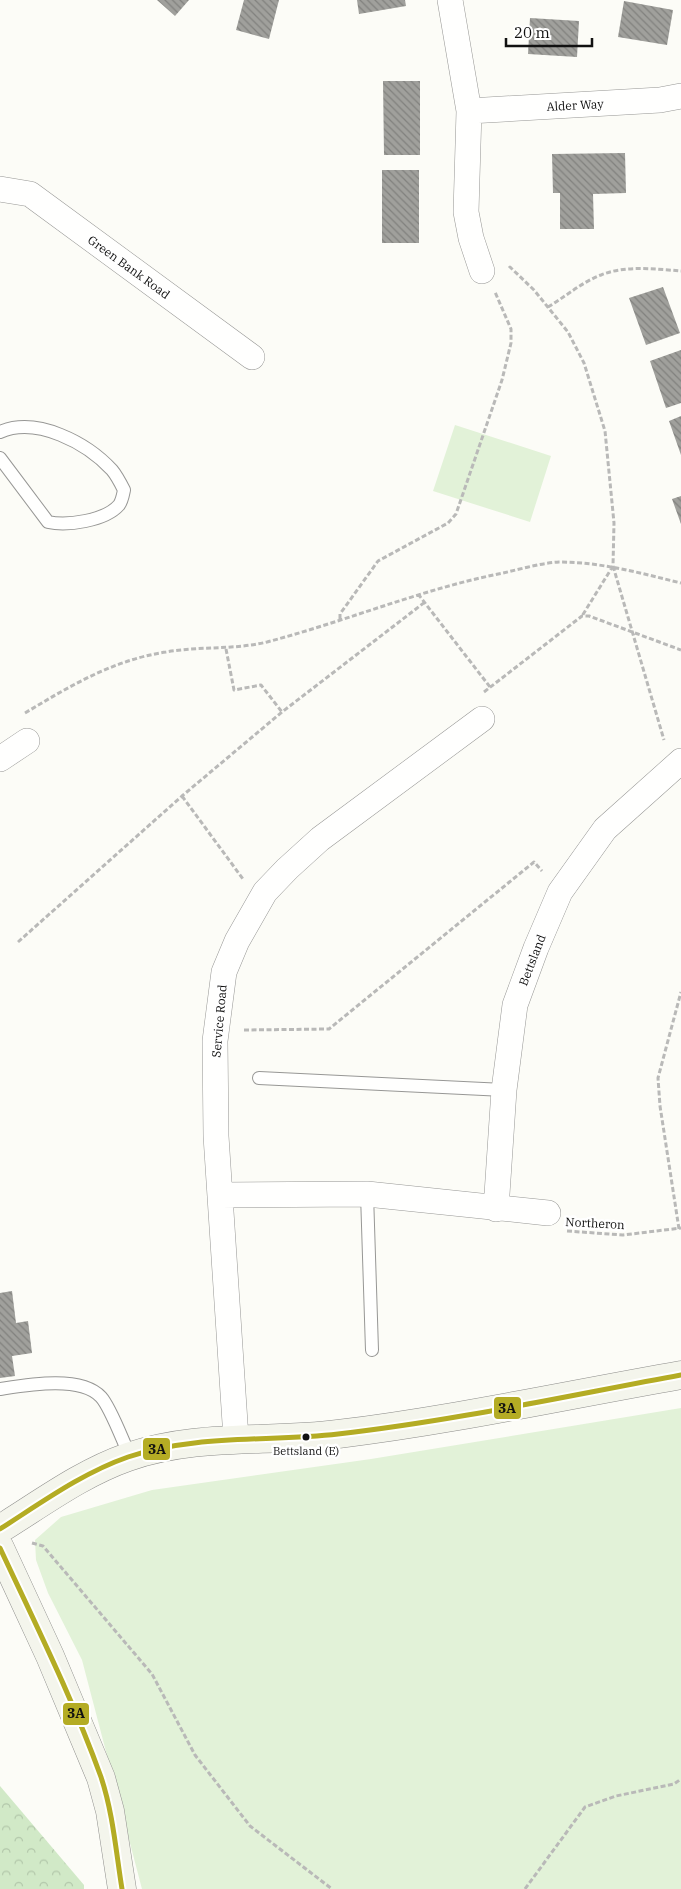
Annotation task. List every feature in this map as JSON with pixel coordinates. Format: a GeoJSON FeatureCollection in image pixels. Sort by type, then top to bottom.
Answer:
{"type":"FeatureCollection","features":[{"type":"Feature","properties":{"kind":"street"},"geometry":{"type":"LineString","coordinates":[[450,0],[469,111],[466,212],[471,238],[486,277]]}},
{"type":"Feature","properties":{"kind":"street","name":"Alder Way"},"geometry":{"type":"LineString","coordinates":[[469,111],[660,100],[681,96]]}},
{"type":"Feature","properties":{"kind":"street","name":"Green Bank Road"},"geometry":{"type":"LineString","coordinates":[[0,189],[30,194],[252,358]]}},
{"type":"Feature","properties":{"kind":"street","name":"Service Road"},"geometry":{"type":"LineString","coordinates":[[236,1438],[216,1136],[217,1030],[224,972],[237,941],[265,892],[287,869],[320,839],[482,719]]}},
{"type":"Feature","properties":{"kind":"street"},"geometry":{"type":"LineString","coordinates":[[0,759],[27,740]]}},
{"type":"Feature","properties":{"kind":"street","name":"Bettsland"},"geometry":{"type":"LineString","coordinates":[[496,1208],[504,1090],[515,1005],[560,892],[605,829],[676,764]]}},
{"type":"Feature","properties":{"kind":"street"},"geometry":{"type":"LineString","coordinates":[[220,1196],[367,1194],[548,1213]]}},
{"type":"Feature","properties":{"kind":"street"},"geometry":{"type":"LineString","coordinates":[[0,1529],[98,1469],[130,1456],[179,1444],[236,1438],[335,1434],[418,1423],[681,1375]]}},
{"type":"Feature","properties":{"kind":"street"},"geometry":{"type":"LineString","coordinates":[[9,1546],[14,1576],[102,1778],[110,1811],[122,1889]]}},
{"type":"Feature","properties":{"kind":"lane"},"geometry":{"type":"LineString","coordinates":[[0,432],[9,428],[34,427],[67,438],[89,451],[114,471],[124,490],[120,504],[110,513],[82,522],[62,525],[48,522],[0,458]]}},
{"type":"Feature","properties":{"kind":"lane"},"geometry":{"type":"LineString","coordinates":[[259,1078],[504,1090]]}},
{"type":"Feature","properties":{"kind":"lane"},"geometry":{"type":"LineString","coordinates":[[367,1194],[372,1350]]}},
{"type":"Feature","properties":{"kind":"lane"},"geometry":{"type":"LineString","coordinates":[[0,1389],[33,1384],[61,1384],[90,1389],[101,1398],[130,1456]]}},
{"type":"Feature","properties":{"kind":"path"},"geometry":{"type":"LineString","coordinates":[[340,620],[340,614],[378,561],[448,524],[456,514],[502,380],[511,343],[511,329],[486,277],[510,267],[548,307],[568,332],[584,363],[605,431],[614,522],[613,566],[631,631],[642,658],[676,764]]}},
{"type":"Feature","properties":{"kind":"path"},"geometry":{"type":"LineString","coordinates":[[548,307],[601,275],[622,270],[654,268],[681,271]]}},
{"type":"Feature","properties":{"kind":"path"},"geometry":{"type":"LineString","coordinates":[[27,740],[13,720],[84,678],[113,666],[167,652],[226,649],[267,642],[418,594],[484,577],[557,562],[613,566],[681,584]]}},
{"type":"Feature","properties":{"kind":"path"},"geometry":{"type":"LineString","coordinates":[[482,719],[471,702],[582,616],[613,566]]}},
{"type":"Feature","properties":{"kind":"path"},"geometry":{"type":"LineString","coordinates":[[418,594],[490,687]]}},
{"type":"Feature","properties":{"kind":"path"},"geometry":{"type":"LineString","coordinates":[[18,942],[182,796],[282,712],[425,602]]}},
{"type":"Feature","properties":{"kind":"path"},"geometry":{"type":"LineString","coordinates":[[582,616],[589,616],[681,650]]}},
{"type":"Feature","properties":{"kind":"path"},"geometry":{"type":"LineString","coordinates":[[226,649],[234,690],[261,684],[282,712]]}},
{"type":"Feature","properties":{"kind":"path"},"geometry":{"type":"LineString","coordinates":[[182,796],[259,902]]}},
{"type":"Feature","properties":{"kind":"path"},"geometry":{"type":"LineString","coordinates":[[217,1030],[329,1029],[534,862],[560,892]]}},
{"type":"Feature","properties":{"kind":"path"},"geometry":{"type":"LineString","coordinates":[[680,1228],[660,1106],[658,1078],[681,992]]}},
{"type":"Feature","properties":{"kind":"path","name":"Northeron"},"geometry":{"type":"LineString","coordinates":[[548,1213],[557,1230],[623,1235],[680,1228]]}},
{"type":"Feature","properties":{"kind":"path"},"geometry":{"type":"LineString","coordinates":[[9,1546],[43,1546],[152,1674],[195,1755],[250,1826],[332,1889]]}},
{"type":"Feature","properties":{"kind":"path"},"geometry":{"type":"LineString","coordinates":[[525,1889],[585,1807],[616,1796],[674,1784],[681,1779]]}},
{"type":"Feature","properties":{"kind":"green space"},"geometry":{"type":"Polygon","coordinates":[[[455,425],[551,456],[530,522],[433,491],[455,425]]]}},
{"type":"Feature","properties":{"kind":"green space"},"geometry":{"type":"Polygon","coordinates":[[[681,1408],[681,1889],[142,1889],[82,1660],[48,1593],[36,1560],[35,1540],[61,1517],[152,1490],[371,1459],[681,1408]]]}},
{"type":"Feature","properties":{"kind":"green space"},"geometry":{"type":"Polygon","coordinates":[[[0,1786],[84,1885],[84,1889],[0,1889],[0,1786]]]}},
{"type":"Feature","properties":{"kind":"building"},"geometry":{"type":"Polygon","coordinates":[[[157,0],[189,0],[175,16],[157,0]]]}},
{"type":"Feature","properties":{"kind":"building"},"geometry":{"type":"Polygon","coordinates":[[[244,0],[279,0],[269,39],[236,30],[244,0]]]}},
{"type":"Feature","properties":{"kind":"building"},"geometry":{"type":"Polygon","coordinates":[[[357,0],[405,0],[406,6],[359,14],[357,0]]]}},
{"type":"Feature","properties":{"kind":"building"},"geometry":{"type":"Polygon","coordinates":[[[624,1],[673,10],[667,45],[618,37],[624,1]]]}},
{"type":"Feature","properties":{"kind":"building"},"geometry":{"type":"Polygon","coordinates":[[[530,18],[579,21],[577,57],[528,54],[530,18]]]}},
{"type":"Feature","properties":{"kind":"building"},"geometry":{"type":"Polygon","coordinates":[[[383,81],[420,81],[420,155],[384,155],[383,81]]]}},
{"type":"Feature","properties":{"kind":"building"},"geometry":{"type":"Polygon","coordinates":[[[625,153],[626,193],[593,194],[594,229],[560,229],[560,193],[553,193],[552,154],[625,153]]]}},
{"type":"Feature","properties":{"kind":"building"},"geometry":{"type":"Polygon","coordinates":[[[382,170],[419,170],[419,243],[382,243],[382,170]]]}},
{"type":"Feature","properties":{"kind":"building"},"geometry":{"type":"Polygon","coordinates":[[[663,287],[680,333],[646,345],[629,298],[663,287]]]}},
{"type":"Feature","properties":{"kind":"building"},"geometry":{"type":"Polygon","coordinates":[[[681,350],[681,403],[666,408],[650,361],[681,350]]]}},
{"type":"Feature","properties":{"kind":"building"},"geometry":{"type":"Polygon","coordinates":[[[681,416],[681,455],[669,421],[681,416]]]}},
{"type":"Feature","properties":{"kind":"building"},"geometry":{"type":"Polygon","coordinates":[[[681,496],[681,524],[672,499],[681,496]]]}},
{"type":"Feature","properties":{"kind":"building"},"geometry":{"type":"Polygon","coordinates":[[[12,1291],[16,1323],[28,1321],[32,1353],[12,1356],[15,1376],[0,1378],[0,1293],[12,1291]]]}},
{"type":"Feature","properties":{"kind":"transit line","name":"3A"},"geometry":{"type":"LineString","coordinates":[[0,1529],[94,1471],[128,1457],[154,1450],[206,1442],[312,1436],[381,1429],[510,1408],[681,1375]]}},
{"type":"Feature","properties":{"kind":"transit line","name":"3A"},"geometry":{"type":"LineString","coordinates":[[0,1548],[66,1690],[101,1777],[111,1819],[122,1889]]}},
{"type":"Feature","properties":{"kind":"place","name":"Bettsland (E)"},"geometry":{"type":"Point","coordinates":[306,1437]}}]}
